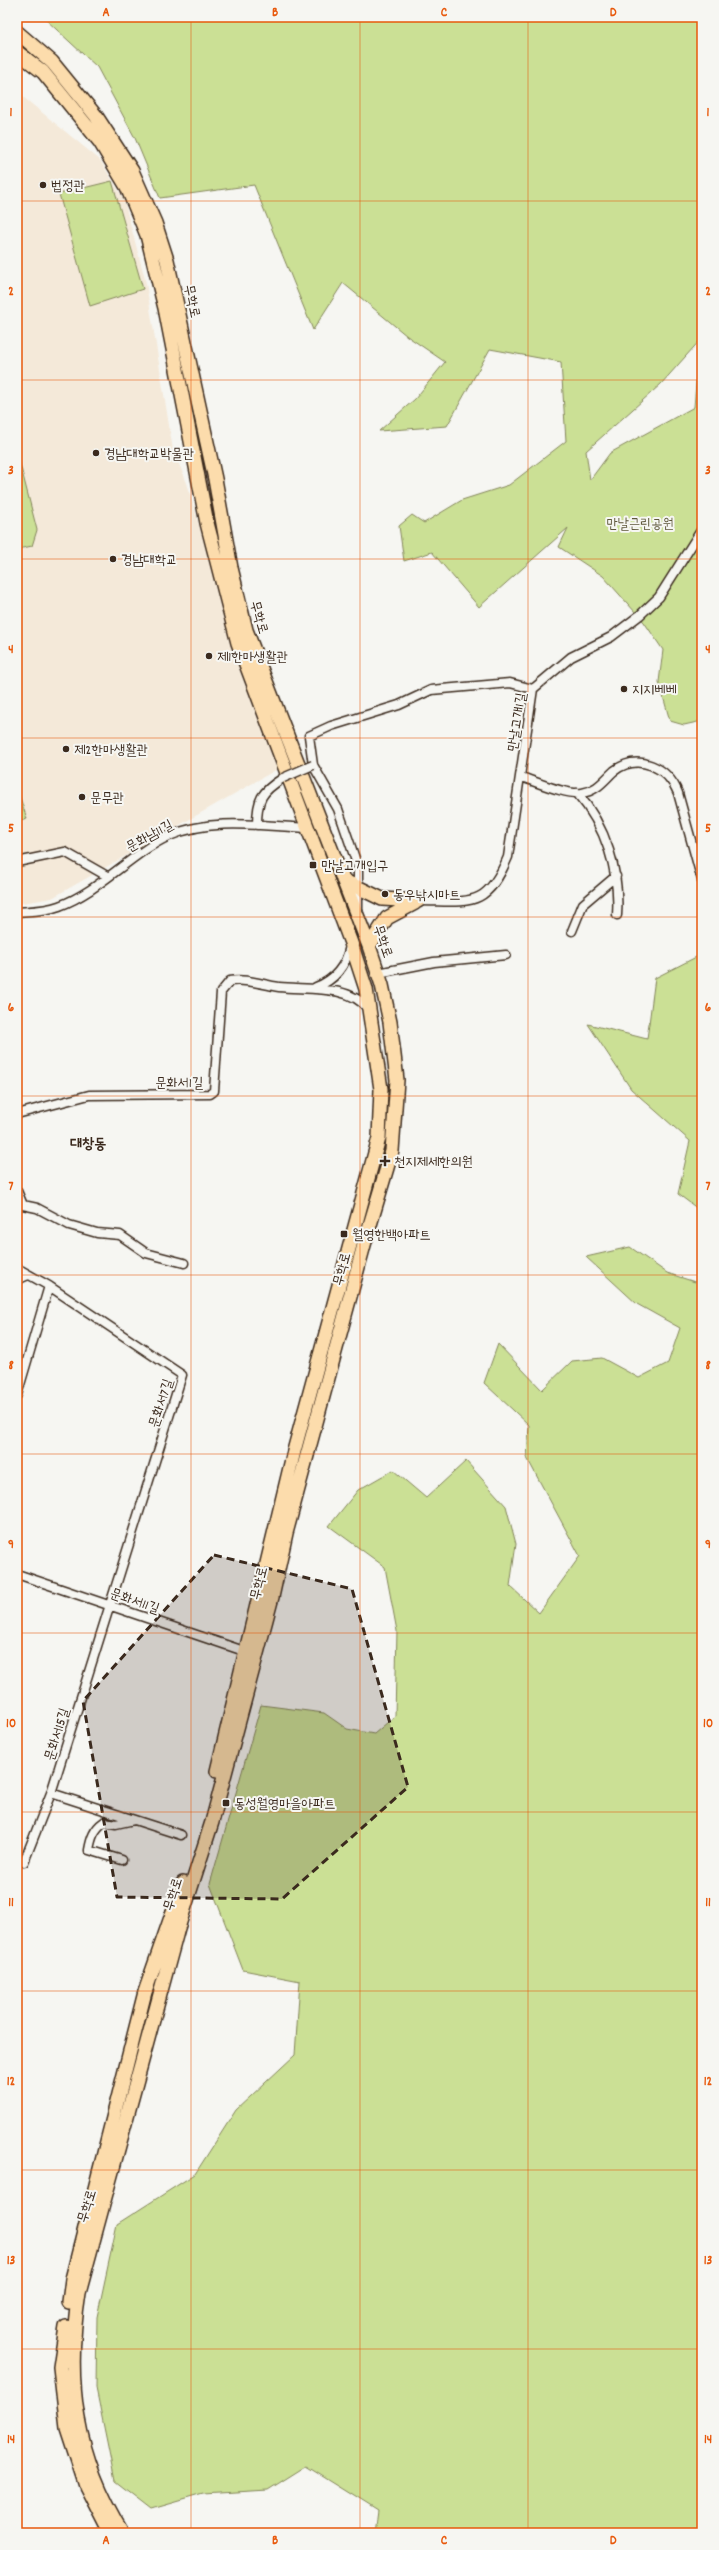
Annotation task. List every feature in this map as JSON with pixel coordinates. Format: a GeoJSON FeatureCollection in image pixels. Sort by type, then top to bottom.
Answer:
{"type":"FeatureCollection","features":[{"type":"Feature","properties":{"kind":"main road","name":"무학로"},"geometry":{"type":"LineString","coordinates":[[17,32],[52,62],[96,116],[132,171],[155,223],[172,283],[215,479],[231,568],[246,630],[369,946],[378,973],[390,1022],[397,1080],[392,1151],[364,1245],[286,1533],[272,1597],[212,1822],[178,1928],[138,2068],[111,2177],[88,2253],[76,2313],[71,2363],[76,2414],[89,2461],[99,2487],[123,2533]]}},
{"type":"Feature","properties":{"kind":"main road","name":"무학로"},"geometry":{"type":"LineString","coordinates":[[17,52],[43,72],[100,142],[127,187],[147,235],[165,308],[207,523],[238,643],[351,943],[366,989],[381,1089],[379,1138],[294,1451],[244,1651],[207,1815],[145,1992],[72,2279],[60,2367],[67,2428],[86,2486],[110,2533]]}},
{"type":"Feature","properties":{"kind":"main road"},"geometry":{"type":"LineString","coordinates":[[343,880],[390,901],[418,901]]}},
{"type":"Feature","properties":{"kind":"main road"},"geometry":{"type":"LineString","coordinates":[[369,946],[387,918],[418,901]]}},
{"type":"Feature","properties":{"kind":"street","name":"만날고개1길"},"geometry":{"type":"LineString","coordinates":[[418,901],[467,901],[483,896],[498,881],[508,857],[533,688],[572,656],[611,637],[640,615],[658,597],[702,530]]}},
{"type":"Feature","properties":{"kind":"street"},"geometry":{"type":"LineString","coordinates":[[358,915],[358,867],[348,834],[338,810],[313,765],[310,736],[331,726],[392,708],[431,690],[510,683],[533,688]]}},
{"type":"Feature","properties":{"kind":"street"},"geometry":{"type":"LineString","coordinates":[[521,777],[577,793],[591,791],[615,770],[624,765],[643,763],[662,770],[674,784],[678,793],[702,880]]}},
{"type":"Feature","properties":{"kind":"street"},"geometry":{"type":"LineString","coordinates":[[257,825],[257,805],[269,787],[283,778],[313,765]]}},
{"type":"Feature","properties":{"kind":"street"},"geometry":{"type":"LineString","coordinates":[[577,793],[595,816],[616,876],[618,890],[617,915]]}},
{"type":"Feature","properties":{"kind":"street","name":"문화남11길"},"geometry":{"type":"LineString","coordinates":[[17,912],[41,910],[59,906],[78,896],[168,836],[187,830],[236,824],[308,828]]}},
{"type":"Feature","properties":{"kind":"street"},"geometry":{"type":"LineString","coordinates":[[17,862],[65,852],[107,876]]}},
{"type":"Feature","properties":{"kind":"street"},"geometry":{"type":"LineString","coordinates":[[572,931],[583,904],[616,876]]}},
{"type":"Feature","properties":{"kind":"street"},"geometry":{"type":"LineString","coordinates":[[316,987],[330,979],[344,966],[351,943]]}},
{"type":"Feature","properties":{"kind":"street"},"geometry":{"type":"LineString","coordinates":[[378,973],[434,962],[506,955]]}},
{"type":"Feature","properties":{"kind":"street","name":"문화서1길"},"geometry":{"type":"LineString","coordinates":[[17,1114],[89,1095],[210,1094],[214,1091],[217,1031],[222,992],[225,984],[230,982],[242,981],[284,987],[316,987],[358,998],[369,1009]]}},
{"type":"Feature","properties":{"kind":"street"},"geometry":{"type":"LineString","coordinates":[[17,1191],[20,1206],[37,1208],[70,1225],[97,1233],[120,1235],[146,1253],[184,1263]]}},
{"type":"Feature","properties":{"kind":"street","name":"문화서7길"},"geometry":{"type":"LineString","coordinates":[[17,1268],[49,1286],[182,1375],[110,1604]]}},
{"type":"Feature","properties":{"kind":"street"},"geometry":{"type":"LineString","coordinates":[[17,1280],[28,1275]]}},
{"type":"Feature","properties":{"kind":"street"},"geometry":{"type":"LineString","coordinates":[[17,1395],[49,1286]]}},
{"type":"Feature","properties":{"kind":"street","name":"문화서11길"},"geometry":{"type":"LineString","coordinates":[[17,1574],[110,1604],[244,1651]]}},
{"type":"Feature","properties":{"kind":"street","name":"문화서15길"},"geometry":{"type":"LineString","coordinates":[[17,1862],[24,1862],[51,1793],[110,1604]]}},
{"type":"Feature","properties":{"kind":"street"},"geometry":{"type":"LineString","coordinates":[[51,1793],[181,1835]]}},
{"type":"Feature","properties":{"kind":"street"},"geometry":{"type":"LineString","coordinates":[[122,1860],[89,1850],[91,1840],[94,1831],[104,1822],[116,1824],[135,1820]]}},
{"type":"Feature","properties":{"kind":"highlighted area"},"geometry":{"type":"Polygon","coordinates":[[[214,1555],[352,1589],[408,1787],[282,1899],[117,1897],[83,1701],[214,1555]]]}},
{"type":"Feature","properties":{"kind":"shaded area","name":"경남대학교"},"geometry":{"type":"Polygon","coordinates":[[[17,92],[100,160],[124,200],[146,283],[173,450],[187,483],[231,635],[281,767],[52,898],[17,904],[17,92]]]}},
{"type":"Feature","properties":{"kind":"green space","name":"만날근린공원"},"geometry":{"type":"Polygon","coordinates":[[[43,17],[702,17],[702,338],[661,384],[586,451],[590,480],[610,453],[694,407],[697,371],[702,365],[702,721],[684,725],[670,721],[659,682],[663,650],[644,622],[603,576],[559,547],[568,528],[479,607],[432,552],[404,561],[399,526],[412,515],[424,523],[462,500],[509,485],[566,441],[561,362],[490,349],[447,426],[379,431],[415,399],[445,362],[407,336],[343,283],[313,330],[254,185],[160,198],[135,138],[97,67],[43,17]]]}},
{"type":"Feature","properties":{"kind":"green space"},"geometry":{"type":"Polygon","coordinates":[[[112,181],[143,289],[90,306],[59,194],[112,181]]]}},
{"type":"Feature","properties":{"kind":"green space"},"geometry":{"type":"Polygon","coordinates":[[[17,452],[37,530],[32,546],[18,549],[17,452]]]}},
{"type":"Feature","properties":{"kind":"green space"},"geometry":{"type":"Polygon","coordinates":[[[17,788],[27,819],[17,822],[17,788]]]}},
{"type":"Feature","properties":{"kind":"green space"},"geometry":{"type":"Polygon","coordinates":[[[702,954],[702,1212],[678,1194],[690,1141],[631,1089],[588,1024],[647,1039],[655,978],[702,954]]]}},
{"type":"Feature","properties":{"kind":"green space"},"geometry":{"type":"Polygon","coordinates":[[[630,1247],[667,1273],[695,1282],[702,1271],[702,2533],[375,2533],[378,2511],[306,2466],[268,2490],[203,2494],[151,2509],[115,2481],[96,2388],[97,2317],[117,2224],[195,2174],[236,2110],[295,2055],[300,1981],[243,1970],[210,1884],[261,1705],[324,1713],[347,1729],[374,1734],[395,1716],[397,1631],[385,1567],[329,1526],[358,1490],[393,1470],[426,1498],[466,1461],[506,1506],[516,1544],[510,1586],[539,1613],[580,1556],[527,1458],[529,1425],[484,1383],[498,1344],[542,1390],[572,1361],[602,1358],[639,1378],[668,1363],[680,1328],[637,1304],[586,1257],[630,1247]]]}},
{"type":"Feature","properties":{"kind":"place","name":"법정관"},"geometry":{"type":"Point","coordinates":[43,185]}},
{"type":"Feature","properties":{"kind":"place","name":"경남대학교박물관"},"geometry":{"type":"Point","coordinates":[96,453]}},
{"type":"Feature","properties":{"kind":"place","name":"경남대학교"},"geometry":{"type":"Point","coordinates":[113,559]}},
{"type":"Feature","properties":{"kind":"place","name":"제1한마생활관"},"geometry":{"type":"Point","coordinates":[209,656]}},
{"type":"Feature","properties":{"kind":"place","name":"지지베베"},"geometry":{"type":"Point","coordinates":[624,689]}},
{"type":"Feature","properties":{"kind":"place","name":"제2한마생활관"},"geometry":{"type":"Point","coordinates":[66,749]}},
{"type":"Feature","properties":{"kind":"place","name":"문무관"},"geometry":{"type":"Point","coordinates":[82,797]}},
{"type":"Feature","properties":{"kind":"place","name":"만날고개입구"},"geometry":{"type":"Point","coordinates":[313,865]}},
{"type":"Feature","properties":{"kind":"place","name":"동우낚시마트"},"geometry":{"type":"Point","coordinates":[385,894]}},
{"type":"Feature","properties":{"kind":"place","name":"천지제세한의원"},"geometry":{"type":"Point","coordinates":[385,1161]}},
{"type":"Feature","properties":{"kind":"place","name":"월영한백아파트"},"geometry":{"type":"Point","coordinates":[344,1234]}},
{"type":"Feature","properties":{"kind":"place","name":"동성월영마을아파트"},"geometry":{"type":"Point","coordinates":[226,1803]}},
{"type":"Feature","properties":{"kind":"district","name":"대창동"},"geometry":{"type":"Point","coordinates":[88,1143]}}]}
